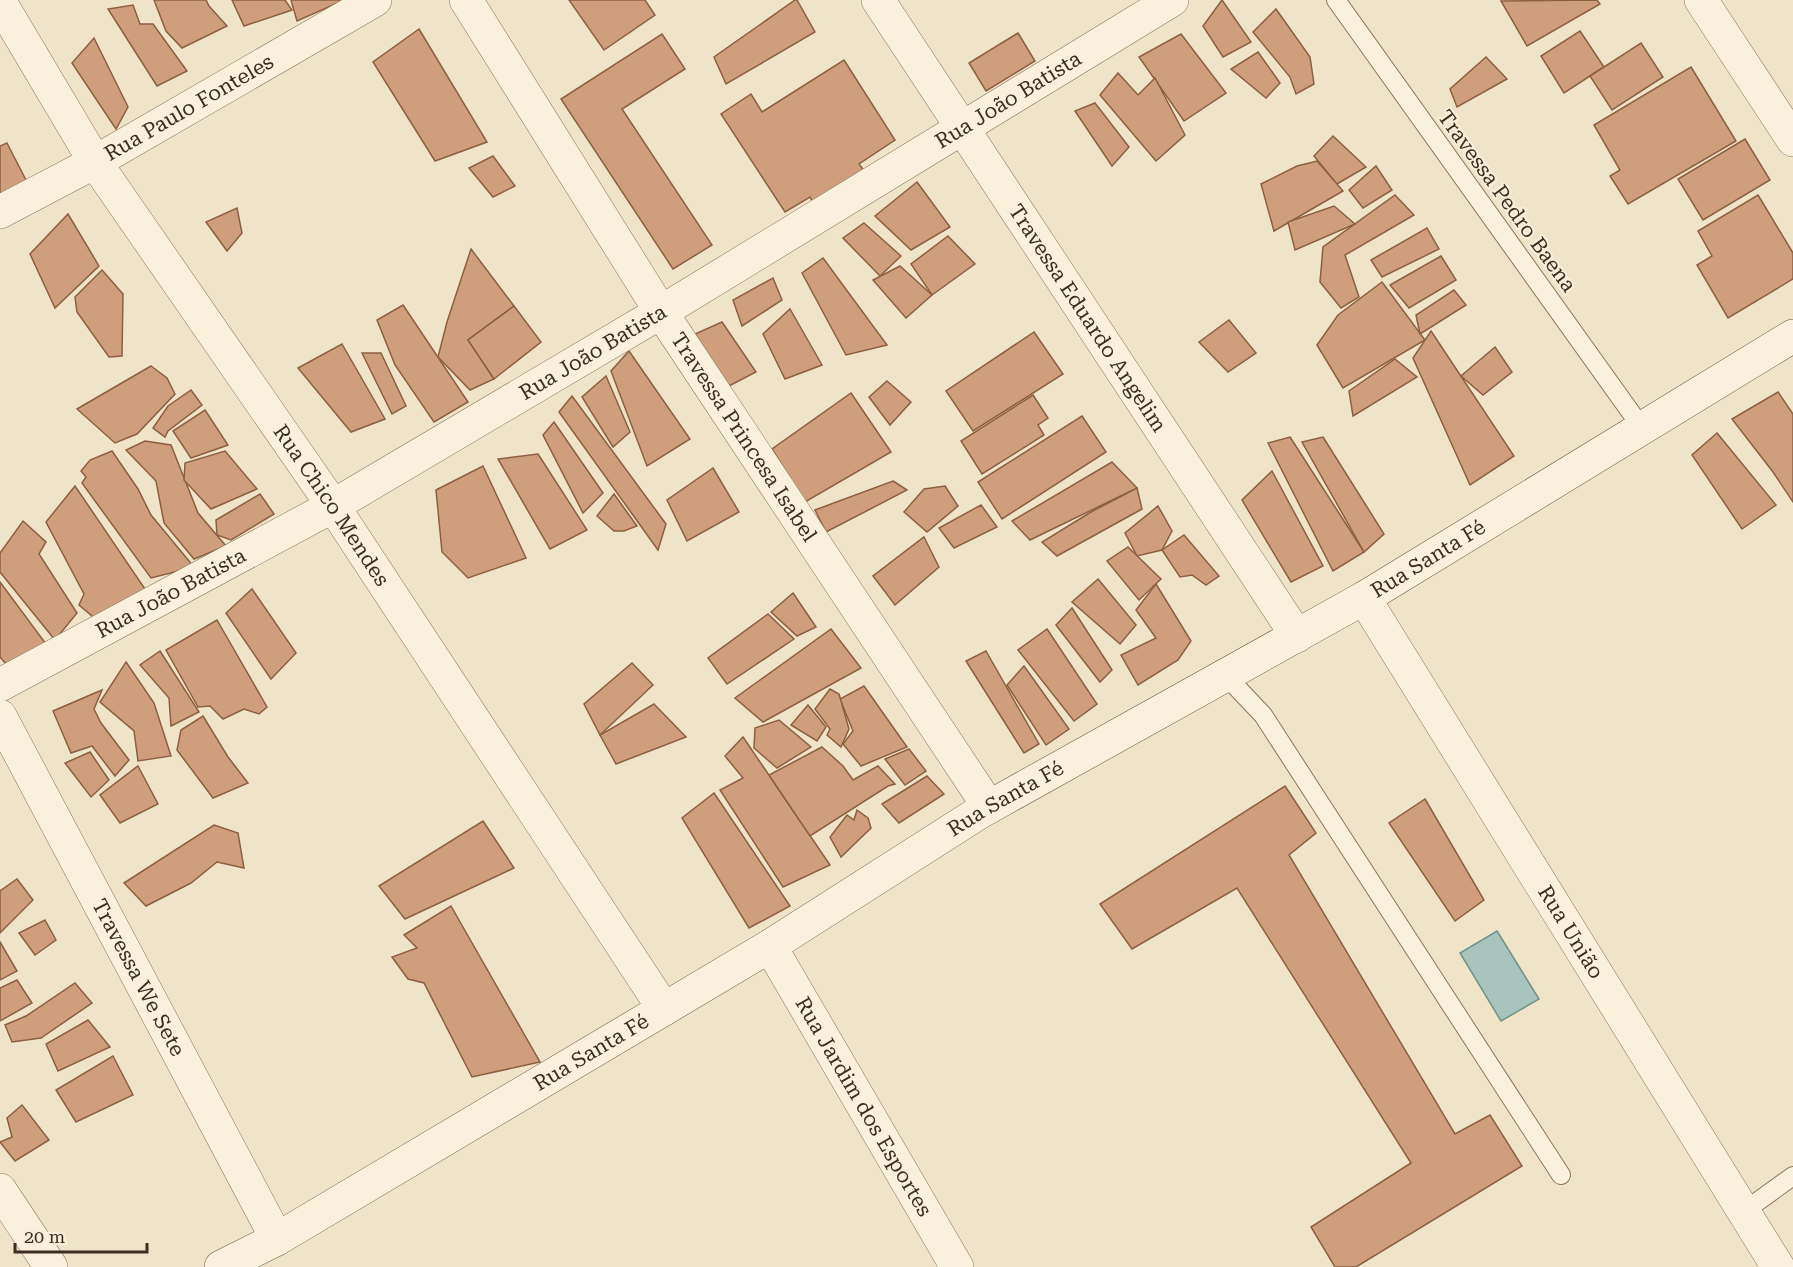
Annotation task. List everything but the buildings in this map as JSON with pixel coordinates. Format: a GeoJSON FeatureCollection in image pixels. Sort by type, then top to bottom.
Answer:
{"type":"FeatureCollection","features":[{"type":"Feature","properties":{"kind":"street","name":"Rua Paulo Fonteles"},"geometry":{"type":"LineString","coordinates":[[0,212],[95,162],[375,0]]}},
{"type":"Feature","properties":{"kind":"street","name":"Travessa Princesa Isabel"},"geometry":{"type":"LineString","coordinates":[[466,0],[661,312],[989,807]]}},
{"type":"Feature","properties":{"kind":"street","name":"Travessa Eduardo Angelim"},"geometry":{"type":"LineString","coordinates":[[878,0],[1297,636]]}},
{"type":"Feature","properties":{"kind":"street","name":"Rua João Batista"},"geometry":{"type":"LineString","coordinates":[[0,685],[333,506],[661,312],[1172,0]]}},
{"type":"Feature","properties":{"kind":"street"},"geometry":{"type":"LineString","coordinates":[[1701,0],[1793,140]]}},
{"type":"Feature","properties":{"kind":"street","name":"Rua Chico Mendes"},"geometry":{"type":"LineString","coordinates":[[0,2],[95,162],[333,506],[664,1009]]}},
{"type":"Feature","properties":{"kind":"street","name":"Rua Santa Fé"},"geometry":{"type":"LineString","coordinates":[[221,1267],[277,1239],[770,946],[989,807],[1364,598],[1793,336]]}},
{"type":"Feature","properties":{"kind":"street","name":"Rua União"},"geometry":{"type":"LineString","coordinates":[[1364,598],[1778,1267]]}},
{"type":"Feature","properties":{"kind":"street","name":"Travessa We Sete"},"geometry":{"type":"LineString","coordinates":[[0,716],[277,1239]]}},
{"type":"Feature","properties":{"kind":"street","name":"Rua Jardim dos Esportes"},"geometry":{"type":"LineString","coordinates":[[770,946],[957,1267]]}},
{"type":"Feature","properties":{"kind":"street"},"geometry":{"type":"LineString","coordinates":[[0,1190],[51,1267]]}},
{"type":"Feature","properties":{"kind":"lane","name":"Travessa Pedro Baena"},"geometry":{"type":"LineString","coordinates":[[1336,0],[1642,428]]}},
{"type":"Feature","properties":{"kind":"lane"},"geometry":{"type":"LineString","coordinates":[[1226,676],[1263,716],[1561,1175]]}},
{"type":"Feature","properties":{"kind":"lane"},"geometry":{"type":"LineString","coordinates":[[1743,1212],[1793,1176]]}},
{"type":"Feature","properties":{"kind":"water"},"geometry":{"type":"Polygon","coordinates":[[[1497,931],[1539,999],[1501,1021],[1460,953],[1497,931]]]}}]}
